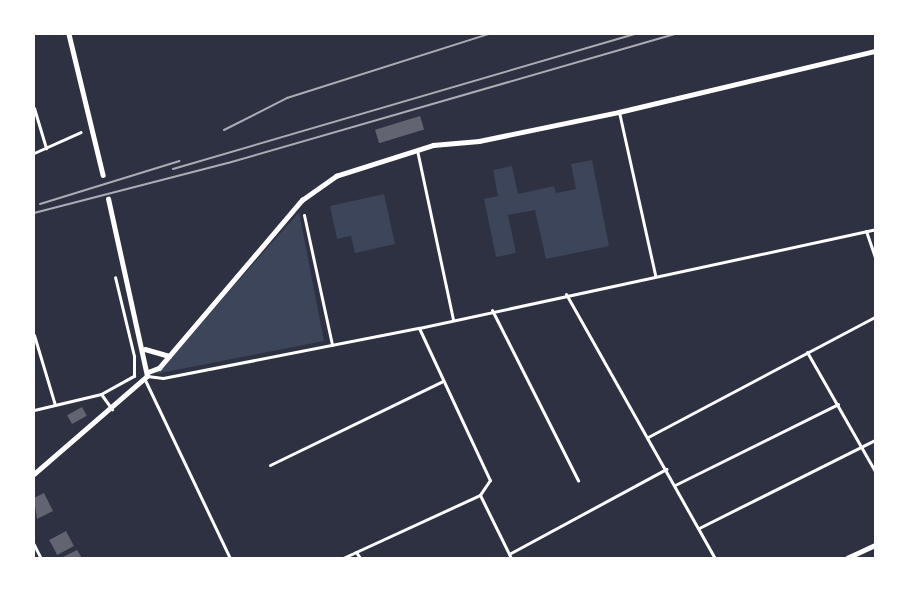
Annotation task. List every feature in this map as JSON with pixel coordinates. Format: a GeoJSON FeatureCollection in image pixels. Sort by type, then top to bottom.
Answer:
{"type":"FeatureCollection","features":[{"type":"Feature","properties":{"kind":"street"},"geometry":{"type":"LineString","coordinates":[[69,34],[103,175]]}},
{"type":"Feature","properties":{"kind":"street"},"geometry":{"type":"LineString","coordinates":[[34,474],[112,410],[147,376],[159,368],[302,200],[336,176],[417,150],[619,112],[875,51]]}},
{"type":"Feature","properties":{"kind":"street"},"geometry":{"type":"LineString","coordinates":[[34,108],[46,148]]}},
{"type":"Feature","properties":{"kind":"street"},"geometry":{"type":"LineString","coordinates":[[619,112],[655,275]]}},
{"type":"Feature","properties":{"kind":"street"},"geometry":{"type":"LineString","coordinates":[[34,153],[81,132]]}},
{"type":"Feature","properties":{"kind":"street"},"geometry":{"type":"LineString","coordinates":[[417,150],[453,319]]}},
{"type":"Feature","properties":{"kind":"street"},"geometry":{"type":"LineString","coordinates":[[108,199],[144,349],[147,376],[230,558]]}},
{"type":"Feature","properties":{"kind":"street"},"geometry":{"type":"LineString","coordinates":[[304,214],[332,345]]}},
{"type":"Feature","properties":{"kind":"street"},"geometry":{"type":"LineString","coordinates":[[147,376],[162,378],[419,328],[492,310],[875,229]]}},
{"type":"Feature","properties":{"kind":"street"},"geometry":{"type":"LineString","coordinates":[[866,231],[875,257]]}},
{"type":"Feature","properties":{"kind":"street"},"geometry":{"type":"LineString","coordinates":[[34,410],[101,394],[124,385],[135,371],[115,277]]}},
{"type":"Feature","properties":{"kind":"street"},"geometry":{"type":"LineString","coordinates":[[566,294],[715,558]]}},
{"type":"Feature","properties":{"kind":"street"},"geometry":{"type":"LineString","coordinates":[[492,310],[578,480]]}},
{"type":"Feature","properties":{"kind":"street"},"geometry":{"type":"LineString","coordinates":[[648,437],[875,317]]}},
{"type":"Feature","properties":{"kind":"street"},"geometry":{"type":"LineString","coordinates":[[343,558],[480,495],[490,480],[419,328]]}},
{"type":"Feature","properties":{"kind":"street"},"geometry":{"type":"LineString","coordinates":[[34,334],[55,405]]}},
{"type":"Feature","properties":{"kind":"street"},"geometry":{"type":"LineString","coordinates":[[144,349],[169,356]]}},
{"type":"Feature","properties":{"kind":"street"},"geometry":{"type":"LineString","coordinates":[[807,352],[875,471]]}},
{"type":"Feature","properties":{"kind":"street"},"geometry":{"type":"LineString","coordinates":[[270,465],[443,381]]}},
{"type":"Feature","properties":{"kind":"street"},"geometry":{"type":"LineString","coordinates":[[101,394],[112,410]]}},
{"type":"Feature","properties":{"kind":"street"},"geometry":{"type":"LineString","coordinates":[[675,485],[838,404]]}},
{"type":"Feature","properties":{"kind":"street"},"geometry":{"type":"LineString","coordinates":[[699,528],[875,440]]}},
{"type":"Feature","properties":{"kind":"street"},"geometry":{"type":"LineString","coordinates":[[509,554],[666,469]]}},
{"type":"Feature","properties":{"kind":"street"},"geometry":{"type":"LineString","coordinates":[[480,495],[511,558]]}},
{"type":"Feature","properties":{"kind":"street"},"geometry":{"type":"LineString","coordinates":[[34,544],[41,558]]}},
{"type":"Feature","properties":{"kind":"street"},"geometry":{"type":"LineString","coordinates":[[847,558],[875,545]]}},
{"type":"Feature","properties":{"kind":"street"},"geometry":{"type":"LineString","coordinates":[[356,552],[360,558]]}},
{"type":"Feature","properties":{"kind":"shaded area"},"geometry":{"type":"Polygon","coordinates":[[[592,160],[609,246],[546,259],[535,210],[508,215],[516,253],[496,257],[484,199],[498,196],[493,170],[512,166],[518,194],[554,186],[556,193],[576,189],[571,164],[592,160]]]}},
{"type":"Feature","properties":{"kind":"shaded area"},"geometry":{"type":"Polygon","coordinates":[[[384,194],[395,244],[355,253],[351,236],[337,239],[330,206],[384,194]]]}},
{"type":"Feature","properties":{"kind":"shaded area"},"geometry":{"type":"Polygon","coordinates":[[[299,212],[324,341],[156,374],[299,212]]]}},
{"type":"Feature","properties":{"kind":"building"},"geometry":{"type":"Polygon","coordinates":[[[420,116],[424,129],[379,143],[375,130],[420,116]]]}},
{"type":"Feature","properties":{"kind":"building"},"geometry":{"type":"Polygon","coordinates":[[[82,407],[87,416],[72,424],[67,415],[82,407]]]}},
{"type":"Feature","properties":{"kind":"building"},"geometry":{"type":"Polygon","coordinates":[[[44,493],[53,511],[37,519],[34,498],[44,493]]]}},
{"type":"Feature","properties":{"kind":"building"},"geometry":{"type":"Polygon","coordinates":[[[66,531],[74,546],[57,555],[49,540],[66,531]]]}},
{"type":"Feature","properties":{"kind":"building"},"geometry":{"type":"Polygon","coordinates":[[[77,550],[82,558],[61,558],[77,550]]]}},
{"type":"Feature","properties":{"kind":"railway"},"geometry":{"type":"LineString","coordinates":[[224,130],[287,98],[489,34]]}},
{"type":"Feature","properties":{"kind":"railway"},"geometry":{"type":"LineString","coordinates":[[173,169],[636,34]]}},
{"type":"Feature","properties":{"kind":"railway"},"geometry":{"type":"LineString","coordinates":[[34,213],[228,163],[676,34]]}},
{"type":"Feature","properties":{"kind":"railway"},"geometry":{"type":"LineString","coordinates":[[40,204],[180,161]]}}]}
